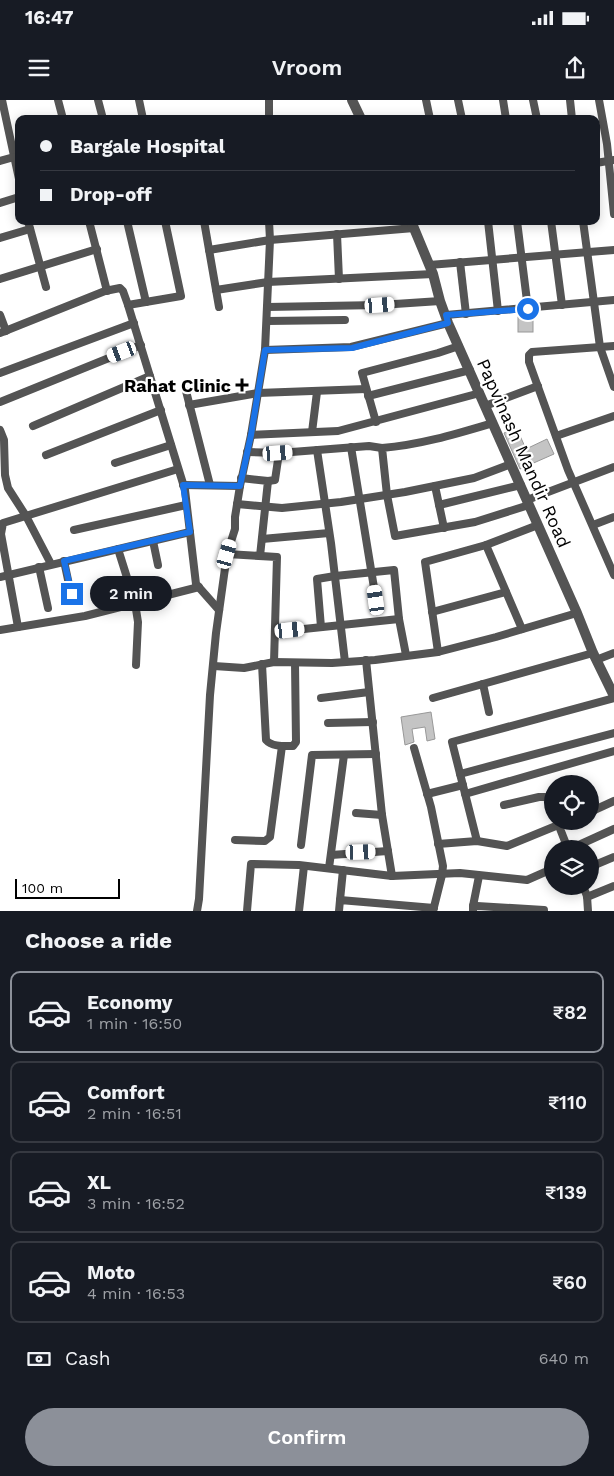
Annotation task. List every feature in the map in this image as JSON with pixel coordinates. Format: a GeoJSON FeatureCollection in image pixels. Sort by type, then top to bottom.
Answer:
{"type":"FeatureCollection","features":[{"type":"Feature","properties":{"kind":"street"},"geometry":{"type":"LineString","coordinates":[[0,161],[15,151],[3,124],[2,100]]}},
{"type":"Feature","properties":{"kind":"street"},"geometry":{"type":"LineString","coordinates":[[58,100],[62,115]]}},
{"type":"Feature","properties":{"kind":"street"},"geometry":{"type":"LineString","coordinates":[[98,100],[102,115]]}},
{"type":"Feature","properties":{"kind":"street"},"geometry":{"type":"LineString","coordinates":[[139,100],[142,115]]}},
{"type":"Feature","properties":{"kind":"street"},"geometry":{"type":"LineString","coordinates":[[269,100],[269,115]]}},
{"type":"Feature","properties":{"kind":"street"},"geometry":{"type":"LineString","coordinates":[[352,100],[359,115]]}},
{"type":"Feature","properties":{"kind":"street"},"geometry":{"type":"LineString","coordinates":[[426,100],[429,115]]}},
{"type":"Feature","properties":{"kind":"street"},"geometry":{"type":"LineString","coordinates":[[458,100],[461,115]]}},
{"type":"Feature","properties":{"kind":"street"},"geometry":{"type":"LineString","coordinates":[[503,100],[505,115]]}},
{"type":"Feature","properties":{"kind":"street"},"geometry":{"type":"LineString","coordinates":[[533,100],[536,115]]}},
{"type":"Feature","properties":{"kind":"street"},"geometry":{"type":"LineString","coordinates":[[570,100],[572,115]]}},
{"type":"Feature","properties":{"kind":"street"},"geometry":{"type":"LineString","coordinates":[[599,100],[611,161],[614,214]]}},
{"type":"Feature","properties":{"kind":"street"},"geometry":{"type":"LineString","coordinates":[[0,203],[15,198]]}},
{"type":"Feature","properties":{"kind":"street"},"geometry":{"type":"LineString","coordinates":[[0,238],[29,225],[46,287]]}},
{"type":"Feature","properties":{"kind":"street"},"geometry":{"type":"LineString","coordinates":[[90,225],[107,291]]}},
{"type":"Feature","properties":{"kind":"street"},"geometry":{"type":"LineString","coordinates":[[128,225],[146,302]]}},
{"type":"Feature","properties":{"kind":"street"},"geometry":{"type":"LineString","coordinates":[[128,305],[181,296],[166,225]]}},
{"type":"Feature","properties":{"kind":"street"},"geometry":{"type":"LineString","coordinates":[[206,225],[219,307]]}},
{"type":"Feature","properties":{"kind":"street"},"geometry":{"type":"LineString","coordinates":[[197,911],[210,695],[227,554],[235,529],[237,504],[265,350],[269,225]]}},
{"type":"Feature","properties":{"kind":"street"},"geometry":{"type":"LineString","coordinates":[[209,250],[270,240],[404,225]]}},
{"type":"Feature","properties":{"kind":"street","name":"Papvinash Mandir Road"},"geometry":{"type":"LineString","coordinates":[[412,225],[431,269],[447,319],[614,697]]}},
{"type":"Feature","properties":{"kind":"street"},"geometry":{"type":"LineString","coordinates":[[488,225],[498,311]]}},
{"type":"Feature","properties":{"kind":"street"},"geometry":{"type":"LineString","coordinates":[[518,225],[528,309]]}},
{"type":"Feature","properties":{"kind":"street"},"geometry":{"type":"LineString","coordinates":[[552,225],[562,305]]}},
{"type":"Feature","properties":{"kind":"street"},"geometry":{"type":"LineString","coordinates":[[584,225],[600,347],[614,386]]}},
{"type":"Feature","properties":{"kind":"street"},"geometry":{"type":"LineString","coordinates":[[337,234],[339,279]]}},
{"type":"Feature","properties":{"kind":"street"},"geometry":{"type":"LineString","coordinates":[[0,279],[97,249]]}},
{"type":"Feature","properties":{"kind":"street"},"geometry":{"type":"LineString","coordinates":[[216,290],[268,282],[339,279],[431,269],[460,262],[555,253],[614,250]]}},
{"type":"Feature","properties":{"kind":"street"},"geometry":{"type":"LineString","coordinates":[[460,262],[466,314]]}},
{"type":"Feature","properties":{"kind":"street"},"geometry":{"type":"LineString","coordinates":[[0,315],[3,332],[107,291],[120,288],[123,291],[183,485],[196,584],[219,610]]}},
{"type":"Feature","properties":{"kind":"street"},"geometry":{"type":"LineString","coordinates":[[265,350],[352,348],[466,314],[614,300]]}},
{"type":"Feature","properties":{"kind":"street"},"geometry":{"type":"LineString","coordinates":[[267,307],[380,305],[440,301]]}},
{"type":"Feature","properties":{"kind":"street"},"geometry":{"type":"LineString","coordinates":[[267,321],[344,320]]}},
{"type":"Feature","properties":{"kind":"street"},"geometry":{"type":"LineString","coordinates":[[0,373],[134,323]]}},
{"type":"Feature","properties":{"kind":"street"},"geometry":{"type":"LineString","coordinates":[[0,402],[140,345]]}},
{"type":"Feature","properties":{"kind":"street"},"geometry":{"type":"LineString","coordinates":[[376,422],[362,373],[459,346]]}},
{"type":"Feature","properties":{"kind":"street"},"geometry":{"type":"LineString","coordinates":[[614,346],[532,352],[529,362],[574,482],[614,574]]}},
{"type":"Feature","properties":{"kind":"street"},"geometry":{"type":"LineString","coordinates":[[190,405],[258,393],[367,393],[470,370]]}},
{"type":"Feature","properties":{"kind":"street"},"geometry":{"type":"LineString","coordinates":[[33,426],[150,376]]}},
{"type":"Feature","properties":{"kind":"street"},"geometry":{"type":"LineString","coordinates":[[485,406],[538,386]]}},
{"type":"Feature","properties":{"kind":"street"},"geometry":{"type":"LineString","coordinates":[[186,391],[210,485]]}},
{"type":"Feature","properties":{"kind":"street"},"geometry":{"type":"LineString","coordinates":[[312,432],[317,392]]}},
{"type":"Feature","properties":{"kind":"street"},"geometry":{"type":"LineString","coordinates":[[251,435],[338,431],[480,393]]}},
{"type":"Feature","properties":{"kind":"street"},"geometry":{"type":"LineString","coordinates":[[46,455],[161,410]]}},
{"type":"Feature","properties":{"kind":"street"},"geometry":{"type":"LineString","coordinates":[[556,436],[614,416]]}},
{"type":"Feature","properties":{"kind":"street"},"geometry":{"type":"LineString","coordinates":[[247,452],[278,453],[369,446],[382,448],[403,446],[449,436],[493,422]]}},
{"type":"Feature","properties":{"kind":"street"},"geometry":{"type":"LineString","coordinates":[[0,430],[8,488],[26,516],[51,564]]}},
{"type":"Feature","properties":{"kind":"street"},"geometry":{"type":"LineString","coordinates":[[115,463],[171,445]]}},
{"type":"Feature","properties":{"kind":"street"},"geometry":{"type":"LineString","coordinates":[[351,448],[376,600]]}},
{"type":"Feature","properties":{"kind":"street"},"geometry":{"type":"LineString","coordinates":[[382,448],[387,495],[395,536],[488,519],[574,482],[614,468]]}},
{"type":"Feature","properties":{"kind":"street"},"geometry":{"type":"LineString","coordinates":[[317,450],[345,662]]}},
{"type":"Feature","properties":{"kind":"street"},"geometry":{"type":"LineString","coordinates":[[183,485],[275,480],[278,453]]}},
{"type":"Feature","properties":{"kind":"street"},"geometry":{"type":"LineString","coordinates":[[237,504],[282,508],[360,499],[474,478],[511,464]]}},
{"type":"Feature","properties":{"kind":"street"},"geometry":{"type":"LineString","coordinates":[[18,627],[1,534],[3,524],[178,469]]}},
{"type":"Feature","properties":{"kind":"street"},"geometry":{"type":"LineString","coordinates":[[260,556],[268,481]]}},
{"type":"Feature","properties":{"kind":"street"},"geometry":{"type":"LineString","coordinates":[[439,505],[520,485]]}},
{"type":"Feature","properties":{"kind":"street"},"geometry":{"type":"LineString","coordinates":[[435,486],[444,528]]}},
{"type":"Feature","properties":{"kind":"street"},"geometry":{"type":"LineString","coordinates":[[74,530],[186,505]]}},
{"type":"Feature","properties":{"kind":"street"},"geometry":{"type":"LineString","coordinates":[[593,525],[614,517]]}},
{"type":"Feature","properties":{"kind":"street"},"geometry":{"type":"LineString","coordinates":[[438,652],[424,562],[486,545],[538,525]]}},
{"type":"Feature","properties":{"kind":"street"},"geometry":{"type":"LineString","coordinates":[[0,577],[190,532]]}},
{"type":"Feature","properties":{"kind":"street"},"geometry":{"type":"LineString","coordinates":[[262,539],[329,533]]}},
{"type":"Feature","properties":{"kind":"street"},"geometry":{"type":"LineString","coordinates":[[153,541],[158,565]]}},
{"type":"Feature","properties":{"kind":"street"},"geometry":{"type":"LineString","coordinates":[[486,545],[522,630]]}},
{"type":"Feature","properties":{"kind":"street"},"geometry":{"type":"LineString","coordinates":[[118,549],[135,603],[138,622],[136,665]]}},
{"type":"Feature","properties":{"kind":"street"},"geometry":{"type":"LineString","coordinates":[[227,554],[277,557],[274,662]]}},
{"type":"Feature","properties":{"kind":"street"},"geometry":{"type":"LineString","coordinates":[[64,561],[72,594]]}},
{"type":"Feature","properties":{"kind":"street"},"geometry":{"type":"LineString","coordinates":[[39,567],[48,608]]}},
{"type":"Feature","properties":{"kind":"street"},"geometry":{"type":"LineString","coordinates":[[321,627],[317,579],[394,570],[399,619],[406,656]]}},
{"type":"Feature","properties":{"kind":"street"},"geometry":{"type":"LineString","coordinates":[[0,630],[85,616],[198,587]]}},
{"type":"Feature","properties":{"kind":"street"},"geometry":{"type":"LineString","coordinates":[[432,612],[506,592]]}},
{"type":"Feature","properties":{"kind":"street"},"geometry":{"type":"LineString","coordinates":[[214,666],[244,668],[274,662],[345,662],[438,652],[522,630],[577,613]]}},
{"type":"Feature","properties":{"kind":"street"},"geometry":{"type":"LineString","coordinates":[[275,632],[399,619]]}},
{"type":"Feature","properties":{"kind":"street"},"geometry":{"type":"LineString","coordinates":[[433,698],[483,684],[614,653]]}},
{"type":"Feature","properties":{"kind":"street"},"geometry":{"type":"LineString","coordinates":[[366,660],[382,815],[392,876]]}},
{"type":"Feature","properties":{"kind":"street"},"geometry":{"type":"LineString","coordinates":[[262,664],[266,740],[270,744],[293,746],[296,742],[295,662]]}},
{"type":"Feature","properties":{"kind":"street"},"geometry":{"type":"LineString","coordinates":[[483,684],[489,712]]}},
{"type":"Feature","properties":{"kind":"street"},"geometry":{"type":"LineString","coordinates":[[321,698],[370,692]]}},
{"type":"Feature","properties":{"kind":"street"},"geometry":{"type":"LineString","coordinates":[[477,841],[452,742],[614,697]]}},
{"type":"Feature","properties":{"kind":"street"},"geometry":{"type":"LineString","coordinates":[[328,723],[372,722]]}},
{"type":"Feature","properties":{"kind":"street"},"geometry":{"type":"LineString","coordinates":[[460,774],[614,733]]}},
{"type":"Feature","properties":{"kind":"street"},"geometry":{"type":"LineString","coordinates":[[235,840],[265,841],[270,837],[282,746]]}},
{"type":"Feature","properties":{"kind":"street"},"geometry":{"type":"LineString","coordinates":[[340,900],[434,909],[442,875],[442,866],[427,794],[414,748]]}},
{"type":"Feature","properties":{"kind":"street"},"geometry":{"type":"LineString","coordinates":[[465,794],[614,751]]}},
{"type":"Feature","properties":{"kind":"street"},"geometry":{"type":"LineString","coordinates":[[301,845],[312,755],[376,754]]}},
{"type":"Feature","properties":{"kind":"street"},"geometry":{"type":"LineString","coordinates":[[329,868],[344,755]]}},
{"type":"Feature","properties":{"kind":"street"},"geometry":{"type":"LineString","coordinates":[[427,794],[463,785]]}},
{"type":"Feature","properties":{"kind":"street"},"geometry":{"type":"LineString","coordinates":[[504,806],[544,797]]}},
{"type":"Feature","properties":{"kind":"street"},"geometry":{"type":"LineString","coordinates":[[599,808],[614,802]]}},
{"type":"Feature","properties":{"kind":"street"},"geometry":{"type":"LineString","coordinates":[[356,813],[382,815]]}},
{"type":"Feature","properties":{"kind":"street"},"geometry":{"type":"LineString","coordinates":[[438,844],[477,841],[507,846],[544,829]]}},
{"type":"Feature","properties":{"kind":"street"},"geometry":{"type":"LineString","coordinates":[[590,840],[614,830]]}},
{"type":"Feature","properties":{"kind":"street"},"geometry":{"type":"LineString","coordinates":[[331,854],[388,851]]}},
{"type":"Feature","properties":{"kind":"street"},"geometry":{"type":"LineString","coordinates":[[599,864],[614,857]]}},
{"type":"Feature","properties":{"kind":"street"},"geometry":{"type":"LineString","coordinates":[[247,911],[251,864],[329,868],[392,876],[460,873],[527,880],[544,873]]}},
{"type":"Feature","properties":{"kind":"street"},"geometry":{"type":"LineString","coordinates":[[299,911],[304,866]]}},
{"type":"Feature","properties":{"kind":"street"},"geometry":{"type":"LineString","coordinates":[[339,911],[343,870]]}},
{"type":"Feature","properties":{"kind":"street"},"geometry":{"type":"LineString","coordinates":[[479,876],[473,908],[544,911]]}},
{"type":"Feature","properties":{"kind":"street"},"geometry":{"type":"LineString","coordinates":[[588,911],[587,897],[614,886]]}},
{"type":"Feature","properties":{"kind":"building"},"geometry":{"type":"Polygon","coordinates":[[[518,317],[533,317],[533,332],[518,332],[518,317]]]}},
{"type":"Feature","properties":{"kind":"building"},"geometry":{"type":"Polygon","coordinates":[[[516,427],[526,449],[547,439],[554,454],[520,469],[504,433],[516,427]]]}},
{"type":"Feature","properties":{"kind":"building"},"geometry":{"type":"Polygon","coordinates":[[[431,712],[435,739],[427,741],[425,727],[412,729],[414,742],[405,745],[401,717],[431,712]]]}},
{"type":"Feature","properties":{"kind":"place","name":"Rahat Clinic"},"geometry":{"type":"Point","coordinates":[242,385]}},
{"type":"Feature","properties":{"kind":"route"},"geometry":{"type":"LineString","coordinates":[[72,594],[64,561],[190,532],[183,485],[240,486],[251,435],[265,350],[352,348],[448,323],[446,315],[528,309]]}}]}
